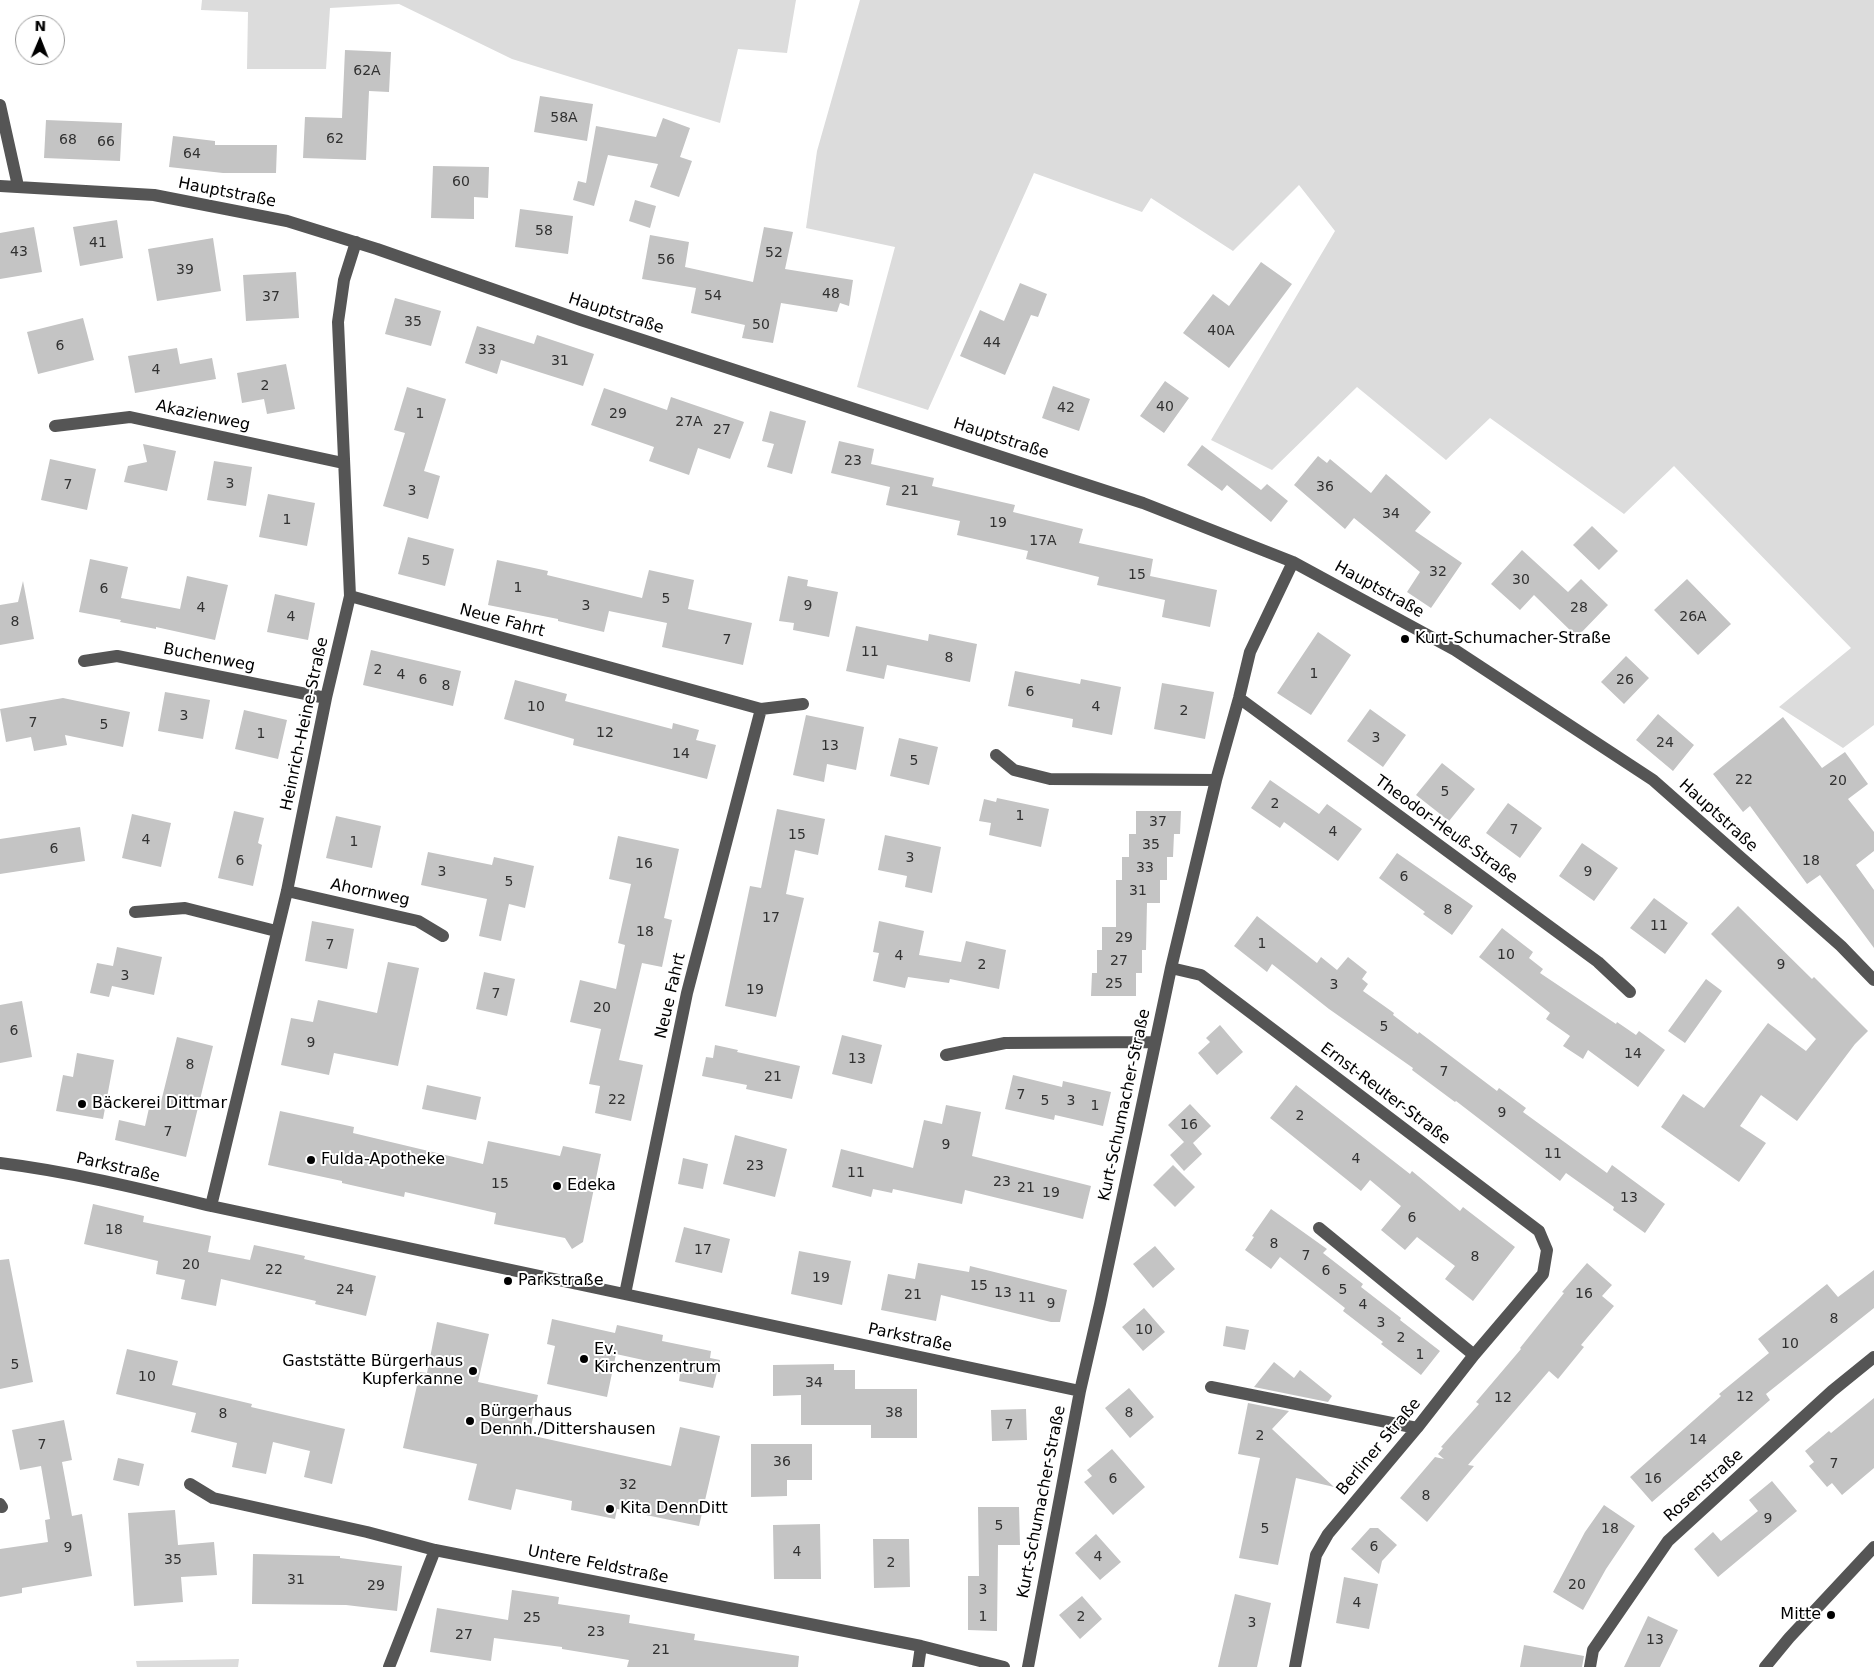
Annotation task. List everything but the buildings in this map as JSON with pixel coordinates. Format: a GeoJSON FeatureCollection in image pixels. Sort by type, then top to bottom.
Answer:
{"type":"FeatureCollection","features":[{"type":"Feature","properties":{"kind":"street"},"geometry":{"type":"LineString","coordinates":[[0,106],[18,186]]}},
{"type":"Feature","properties":{"kind":"street","name":"Hauptstraße"},"geometry":{"type":"LineString","coordinates":[[0,186],[154,195],[287,221],[356,242],[581,320],[1143,502],[1293,562],[1455,650],[1653,780],[1840,946],[1874,980]]}},
{"type":"Feature","properties":{"kind":"street","name":"Heinrich-Heine-Straße"},"geometry":{"type":"LineString","coordinates":[[211,1206],[286,891],[326,698],[350,596],[338,322],[344,280],[356,242]]}},
{"type":"Feature","properties":{"kind":"street","name":"Akazienweg"},"geometry":{"type":"LineString","coordinates":[[54,426],[130,417],[343,463]]}},
{"type":"Feature","properties":{"kind":"street","name":"Kurt-Schumacher-Straße"},"geometry":{"type":"LineString","coordinates":[[1028,1667],[1080,1391],[1100,1304],[1154,1042],[1216,780],[1250,652],[1293,562]]}},
{"type":"Feature","properties":{"kind":"street","name":"Neue Fahrt"},"geometry":{"type":"LineString","coordinates":[[350,596],[761,709],[803,704]]}},
{"type":"Feature","properties":{"kind":"street","name":"Buchenweg"},"geometry":{"type":"LineString","coordinates":[[84,660],[117,656],[326,698]]}},
{"type":"Feature","properties":{"kind":"street","name":"Theodor-Heuß-Straße"},"geometry":{"type":"LineString","coordinates":[[1239,698],[1598,962],[1630,992]]}},
{"type":"Feature","properties":{"kind":"street","name":"Neue Fahrt"},"geometry":{"type":"LineString","coordinates":[[625,1294],[687,993],[761,709]]}},
{"type":"Feature","properties":{"kind":"street"},"geometry":{"type":"LineString","coordinates":[[996,755],[1014,770],[1050,779],[1216,780]]}},
{"type":"Feature","properties":{"kind":"street","name":"Ahornweg"},"geometry":{"type":"LineString","coordinates":[[286,891],[418,920],[444,936]]}},
{"type":"Feature","properties":{"kind":"street"},"geometry":{"type":"LineString","coordinates":[[136,912],[184,908],[276,931]]}},
{"type":"Feature","properties":{"kind":"street","name":"Ernst-Reuter-Straße"},"geometry":{"type":"LineString","coordinates":[[1171,968],[1201,975],[1539,1232],[1547,1250],[1543,1274]]}},
{"type":"Feature","properties":{"kind":"street"},"geometry":{"type":"LineString","coordinates":[[946,1055],[1006,1043],[1154,1042]]}},
{"type":"Feature","properties":{"kind":"street","name":"Parkstraße"},"geometry":{"type":"LineString","coordinates":[[0,1162],[65,1172],[211,1206],[1080,1391]]}},
{"type":"Feature","properties":{"kind":"street"},"geometry":{"type":"LineString","coordinates":[[1319,1228],[1474,1355]]}},
{"type":"Feature","properties":{"kind":"street","name":"Berliner Straße"},"geometry":{"type":"LineString","coordinates":[[1294,1667],[1316,1555],[1328,1534],[1417,1428],[1474,1355],[1543,1274]]}},
{"type":"Feature","properties":{"kind":"street","name":"Rosenstraße"},"geometry":{"type":"LineString","coordinates":[[1590,1667],[1593,1650],[1668,1541],[1832,1391],[1874,1357]]}},
{"type":"Feature","properties":{"kind":"street"},"geometry":{"type":"LineString","coordinates":[[1211,1387],[1417,1428]]}},
{"type":"Feature","properties":{"kind":"street","name":"Untere Feldstraße"},"geometry":{"type":"LineString","coordinates":[[190,1484],[213,1498],[366,1532],[435,1550],[921,1646],[1004,1667]]}},
{"type":"Feature","properties":{"kind":"street"},"geometry":{"type":"LineString","coordinates":[[1765,1667],[1789,1638],[1874,1547]]}},
{"type":"Feature","properties":{"kind":"street"},"geometry":{"type":"LineString","coordinates":[[389,1667],[435,1550]]}},
{"type":"Feature","properties":{"kind":"street"},"geometry":{"type":"LineString","coordinates":[[918,1667],[921,1646]]}},
{"type":"Feature","properties":{"kind":"shaded area"},"geometry":{"type":"Polygon","coordinates":[[[202,0],[796,0],[787,53],[738,49],[720,123],[512,59],[399,4],[330,8],[326,69],[247,69],[248,12],[201,10],[202,0]]]}},
{"type":"Feature","properties":{"kind":"shaded area"},"geometry":{"type":"Polygon","coordinates":[[[860,0],[1874,0],[1874,725],[1843,748],[1779,707],[1851,648],[1674,466],[1624,514],[1490,418],[1446,460],[1357,387],[1272,470],[1211,440],[1335,231],[1299,185],[1233,251],[1151,198],[1142,212],[1034,173],[928,410],[857,387],[895,247],[806,228],[817,151],[860,0]]]}},
{"type":"Feature","properties":{"kind":"shaded area"},"geometry":{"type":"Polygon","coordinates":[[[239,1659],[238,1667],[137,1667],[136,1661],[239,1659]]]}},
{"type":"Feature","properties":{"kind":"place","name":"Kurt-Schumacher-Straße"},"geometry":{"type":"Point","coordinates":[1405,639]}},
{"type":"Feature","properties":{"kind":"place","name":"Bäckerei Dittmar"},"geometry":{"type":"Point","coordinates":[82,1104]}},
{"type":"Feature","properties":{"kind":"place","name":"Fulda-Apotheke"},"geometry":{"type":"Point","coordinates":[311,1160]}},
{"type":"Feature","properties":{"kind":"place","name":"Edeka"},"geometry":{"type":"Point","coordinates":[557,1186]}},
{"type":"Feature","properties":{"kind":"place","name":"Parkstraße"},"geometry":{"type":"Point","coordinates":[508,1281]}},
{"type":"Feature","properties":{"kind":"place","name":"Ev. Kirchenzentrum"},"geometry":{"type":"Point","coordinates":[584,1359]}},
{"type":"Feature","properties":{"kind":"place","name":"Gaststätte Bürgerhaus Kupferkanne"},"geometry":{"type":"Point","coordinates":[473,1371]}},
{"type":"Feature","properties":{"kind":"place","name":"Bürgerhaus Dennh./Dittershausen"},"geometry":{"type":"Point","coordinates":[470,1421]}},
{"type":"Feature","properties":{"kind":"place","name":"Kita DennDitt"},"geometry":{"type":"Point","coordinates":[610,1509]}},
{"type":"Feature","properties":{"kind":"place","name":"Mitte"},"geometry":{"type":"Point","coordinates":[1831,1615]}}]}
